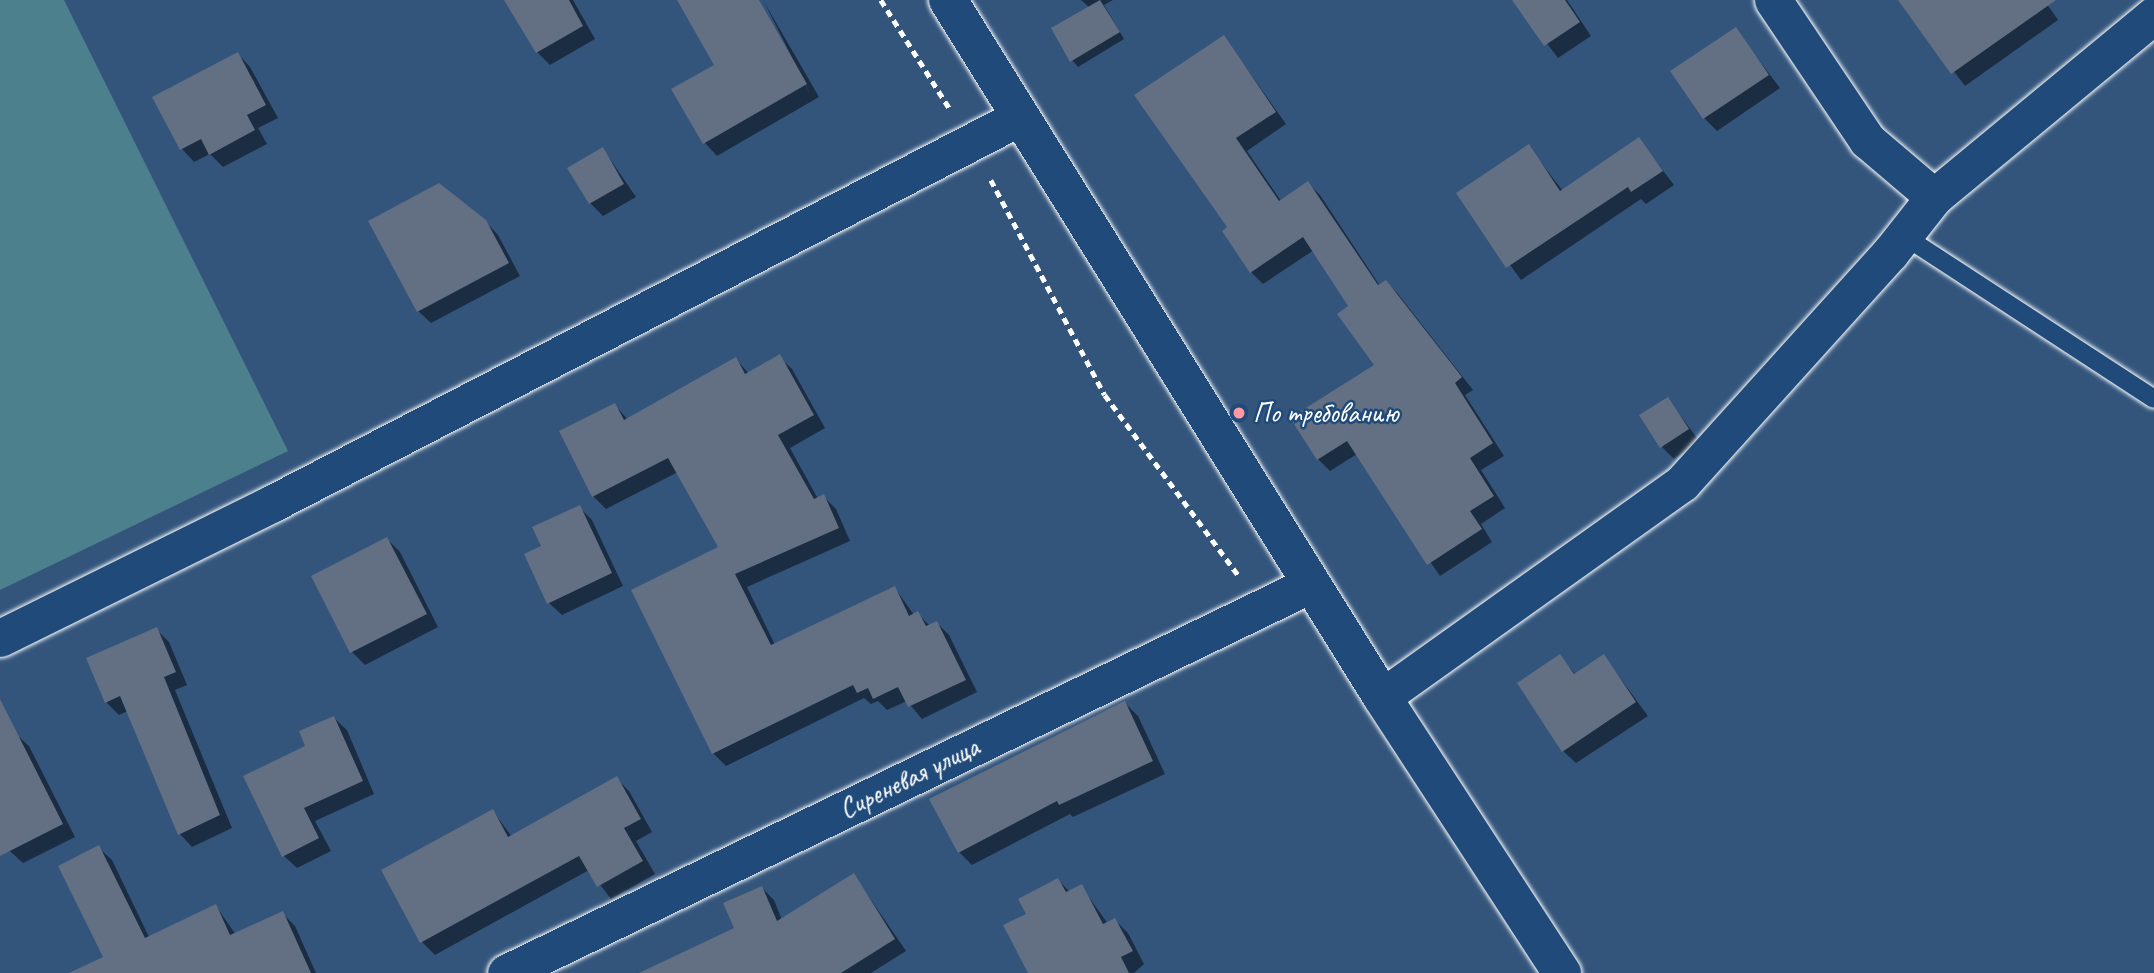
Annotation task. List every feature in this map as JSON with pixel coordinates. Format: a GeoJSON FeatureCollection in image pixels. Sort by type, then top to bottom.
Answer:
{"type":"FeatureCollection","features":[{"type":"Feature","properties":{"kind":"street"},"geometry":{"type":"LineString","coordinates":[[948,0],[1382,697],[1562,973]]}},
{"type":"Feature","properties":{"kind":"street"},"geometry":{"type":"LineString","coordinates":[[1773,0],[1867,140],[1934,197]]}},
{"type":"Feature","properties":{"kind":"street"},"geometry":{"type":"LineString","coordinates":[[1382,697],[1682,483],[1904,236],[1934,197],[2154,15]]}},
{"type":"Feature","properties":{"kind":"street"},"geometry":{"type":"LineString","coordinates":[[0,638],[272,503],[1020,117]]}},
{"type":"Feature","properties":{"kind":"street","name":"Сиреневая улица"},"geometry":{"type":"LineString","coordinates":[[506,973],[1311,584]]}},
{"type":"Feature","properties":{"kind":"lane"},"geometry":{"type":"LineString","coordinates":[[1904,236],[2154,399]]}},
{"type":"Feature","properties":{"kind":"path"},"geometry":{"type":"LineString","coordinates":[[881,0],[970,142],[1105,395],[1262,607]]}},
{"type":"Feature","properties":{"kind":"green space"},"geometry":{"type":"Polygon","coordinates":[[[0,0],[64,0],[288,451],[0,590],[0,0]]]}},
{"type":"Feature","properties":{"kind":"building"},"geometry":{"type":"Polygon","coordinates":[[[504,0],[569,0],[583,26],[536,53],[504,0]]]}},
{"type":"Feature","properties":{"kind":"building"},"geometry":{"type":"Polygon","coordinates":[[[677,0],[759,0],[807,84],[703,144],[671,89],[714,65],[677,0]]]}},
{"type":"Feature","properties":{"kind":"building"},"geometry":{"type":"Polygon","coordinates":[[[1100,0],[1120,32],[1070,62],[1051,28],[1100,0]]]}},
{"type":"Feature","properties":{"kind":"building"},"geometry":{"type":"Polygon","coordinates":[[[1512,0],[1565,0],[1580,22],[1544,46],[1512,0]]]}},
{"type":"Feature","properties":{"kind":"building"},"geometry":{"type":"Polygon","coordinates":[[[1898,0],[2056,0],[1951,74],[1898,0]]]}},
{"type":"Feature","properties":{"kind":"building"},"geometry":{"type":"Polygon","coordinates":[[[1736,27],[1769,75],[1703,119],[1670,71],[1736,27]]]}},
{"type":"Feature","properties":{"kind":"building"},"geometry":{"type":"Polygon","coordinates":[[[1224,35],[1276,112],[1236,138],[1279,201],[1308,181],[1378,285],[1386,280],[1462,377],[1455,383],[1493,443],[1470,458],[1494,496],[1470,511],[1482,529],[1427,565],[1347,441],[1317,460],[1290,418],[1374,365],[1337,314],[1348,306],[1303,237],[1250,273],[1222,231],[1227,227],[1134,95],[1224,35]]]}},
{"type":"Feature","properties":{"kind":"building"},"geometry":{"type":"Polygon","coordinates":[[[238,52],[266,105],[247,115],[255,130],[209,155],[201,139],[180,150],[152,97],[238,52]]]}},
{"type":"Feature","properties":{"kind":"building"},"geometry":{"type":"Polygon","coordinates":[[[1639,137],[1663,171],[1631,192],[1628,187],[1506,268],[1456,193],[1529,144],[1560,191],[1639,137]]]}},
{"type":"Feature","properties":{"kind":"building"},"geometry":{"type":"Polygon","coordinates":[[[603,147],[624,184],[589,204],[567,168],[603,147]]]}},
{"type":"Feature","properties":{"kind":"building"},"geometry":{"type":"Polygon","coordinates":[[[439,183],[486,220],[509,263],[417,312],[368,221],[439,183]]]}},
{"type":"Feature","properties":{"kind":"building"},"geometry":{"type":"Polygon","coordinates":[[[780,354],[814,415],[778,435],[814,499],[824,494],[839,528],[735,574],[771,645],[895,586],[909,616],[918,611],[926,626],[937,621],[966,680],[908,707],[898,687],[873,699],[868,688],[857,693],[853,685],[712,754],[631,590],[718,547],[668,458],[592,497],[559,431],[615,403],[624,420],[736,357],[745,374],[780,354]]]}},
{"type":"Feature","properties":{"kind":"building"},"geometry":{"type":"Polygon","coordinates":[[[1668,397],[1689,429],[1660,448],[1639,415],[1668,397]]]}},
{"type":"Feature","properties":{"kind":"building"},"geometry":{"type":"Polygon","coordinates":[[[580,505],[612,573],[547,604],[524,554],[541,546],[532,527],[580,505]]]}},
{"type":"Feature","properties":{"kind":"building"},"geometry":{"type":"Polygon","coordinates":[[[387,537],[427,614],[350,653],[311,576],[387,537]]]}},
{"type":"Feature","properties":{"kind":"building"},"geometry":{"type":"Polygon","coordinates":[[[157,627],[176,672],[164,677],[220,815],[178,835],[120,696],[105,703],[86,658],[157,627]]]}},
{"type":"Feature","properties":{"kind":"building"},"geometry":{"type":"Polygon","coordinates":[[[1560,654],[1574,674],[1604,654],[1636,702],[1562,752],[1517,683],[1560,654]]]}},
{"type":"Feature","properties":{"kind":"building"},"geometry":{"type":"Polygon","coordinates":[[[0,699],[63,824],[0,856],[0,699]]]}},
{"type":"Feature","properties":{"kind":"building"},"geometry":{"type":"Polygon","coordinates":[[[1125,701],[1153,761],[1059,805],[1057,801],[958,853],[929,799],[1125,701]]]}},
{"type":"Feature","properties":{"kind":"building"},"geometry":{"type":"Polygon","coordinates":[[[334,716],[363,781],[304,808],[319,838],[282,857],[243,776],[305,746],[299,731],[334,716]]]}},
{"type":"Feature","properties":{"kind":"building"},"geometry":{"type":"Polygon","coordinates":[[[617,776],[641,819],[624,828],[643,861],[597,887],[579,856],[420,943],[381,870],[493,809],[508,837],[617,776]]]}},
{"type":"Feature","properties":{"kind":"building"},"geometry":{"type":"Polygon","coordinates":[[[99,845],[145,938],[216,904],[230,935],[283,911],[311,973],[69,973],[103,957],[58,866],[99,845]]]}},
{"type":"Feature","properties":{"kind":"building"},"geometry":{"type":"Polygon","coordinates":[[[854,873],[895,939],[841,973],[639,973],[734,928],[723,903],[762,886],[777,921],[854,873]]]}},
{"type":"Feature","properties":{"kind":"building"},"geometry":{"type":"Polygon","coordinates":[[[1058,878],[1066,892],[1082,884],[1103,924],[1115,918],[1133,951],[1121,957],[1129,973],[1028,973],[1003,925],[1026,914],[1018,899],[1058,878]]]}},
{"type":"Feature","properties":{"kind":"place","name":"По требованию"},"geometry":{"type":"Point","coordinates":[1239,413]}}]}
